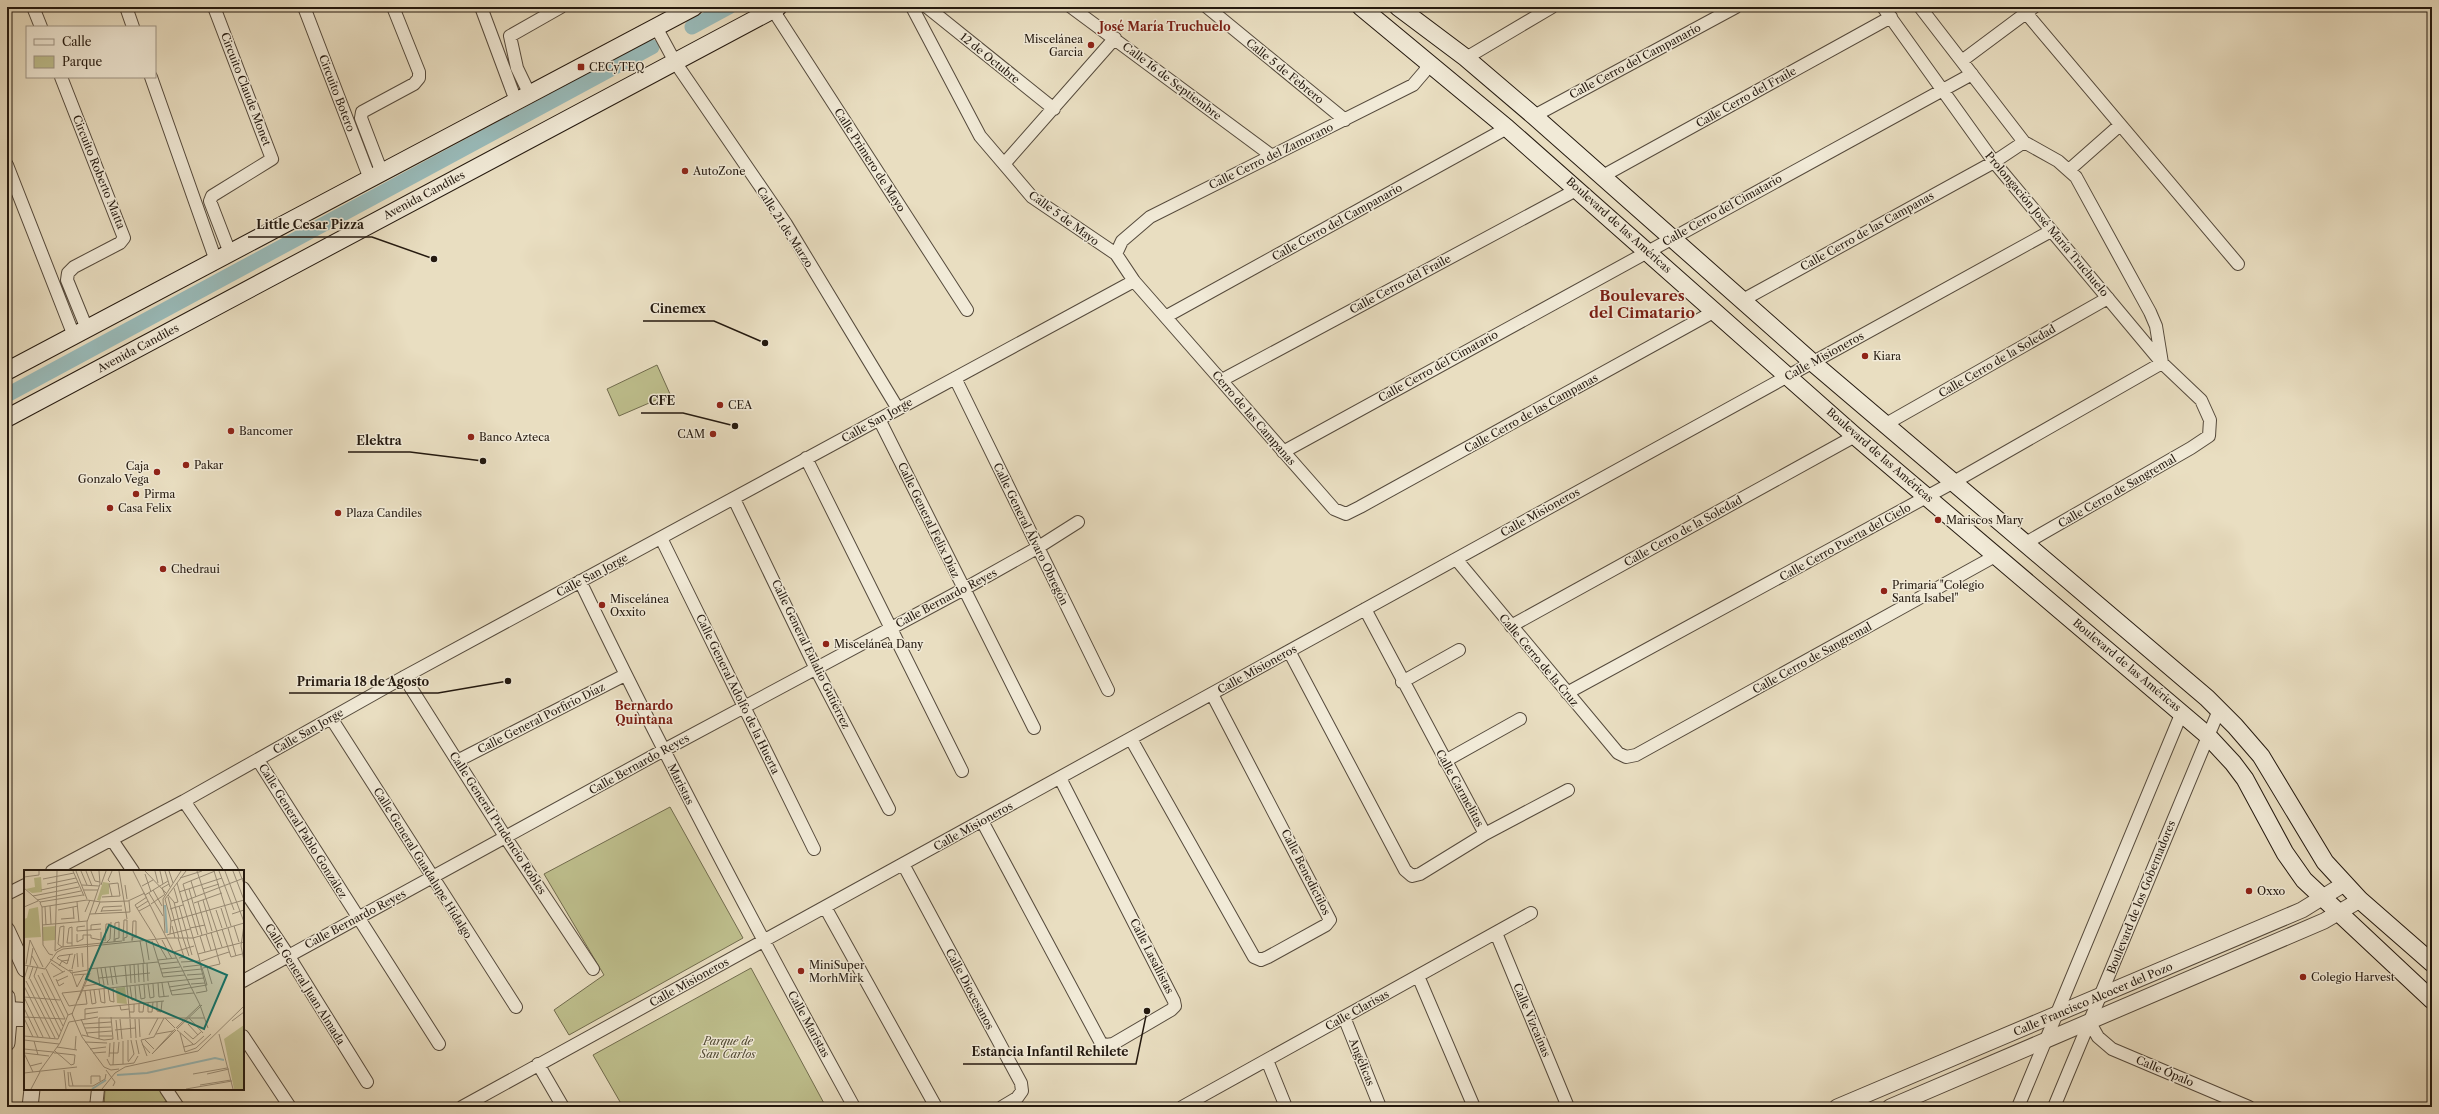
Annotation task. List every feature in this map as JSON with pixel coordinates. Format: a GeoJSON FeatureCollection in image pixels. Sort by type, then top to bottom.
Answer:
{"type":"FeatureCollection","features":[{"type":"Feature","properties":{"kind":"main road"},"geometry":{"type":"LineString","coordinates":[[7,371],[523,98],[659,31],[694,7]]}},
{"type":"Feature","properties":{"kind":"main road","name":"Boulevard de las Américas"},"geometry":{"type":"LineString","coordinates":[[1361,7],[1428,61],[1578,189],[1789,375],[1855,436],[2182,712],[2207,735],[2237,768],[2285,853],[2304,880],[2338,914],[2432,1000]]}},
{"type":"Feature","properties":{"kind":"main road"},"geometry":{"type":"LineString","coordinates":[[1398,7],[1466,58],[1534,116],[1741,301],[1886,424],[1952,483],[2165,661],[2219,710],[2261,756],[2309,838],[2325,862],[2360,900],[2432,963]]}},
{"type":"Feature","properties":{"kind":"main road","name":"Avenida Candiles"},"geometry":{"type":"LineString","coordinates":[[7,418],[672,57],[775,8]]}},
{"type":"Feature","properties":{"kind":"street"},"geometry":{"type":"LineString","coordinates":[[33,7],[41,26]]}},
{"type":"Feature","properties":{"kind":"street"},"geometry":{"type":"LineString","coordinates":[[126,7],[133,26]]}},
{"type":"Feature","properties":{"kind":"street","name":"Circuito Claude Monet"},"geometry":{"type":"LineString","coordinates":[[214,7],[272,159],[212,196],[210,201],[223,257]]}},
{"type":"Feature","properties":{"kind":"street","name":"Circuito Botero"},"geometry":{"type":"LineString","coordinates":[[304,7],[376,176]]}},
{"type":"Feature","properties":{"kind":"street","name":"Circuito Botero"},"geometry":{"type":"LineString","coordinates":[[376,176],[361,118],[362,112],[414,84],[419,78],[419,72],[393,7]]}},
{"type":"Feature","properties":{"kind":"street"},"geometry":{"type":"LineString","coordinates":[[482,7],[523,98]]}},
{"type":"Feature","properties":{"kind":"street"},"geometry":{"type":"LineString","coordinates":[[523,98],[510,36],[561,7]]}},
{"type":"Feature","properties":{"kind":"street","name":"Calle 5 de Mayo"},"geometry":{"type":"LineString","coordinates":[[912,7],[980,136],[1032,197],[1116,254],[1134,281],[1167,316]]}},
{"type":"Feature","properties":{"kind":"street","name":"12 de Octubre"},"geometry":{"type":"LineString","coordinates":[[927,7],[1054,109]]}},
{"type":"Feature","properties":{"kind":"street","name":"Calle 16 de Septiembre"},"geometry":{"type":"LineString","coordinates":[[1072,7],[1272,156]]}},
{"type":"Feature","properties":{"kind":"street","name":"Calle 5 de Febrero"},"geometry":{"type":"LineString","coordinates":[[1207,7],[1345,120]]}},
{"type":"Feature","properties":{"kind":"street"},"geometry":{"type":"LineString","coordinates":[[1466,58],[1552,7]]}},
{"type":"Feature","properties":{"kind":"street","name":"Calle Cerro del Campanario"},"geometry":{"type":"LineString","coordinates":[[1534,116],[1736,7]]}},
{"type":"Feature","properties":{"kind":"street"},"geometry":{"type":"LineString","coordinates":[[1920,7],[1963,60],[2024,142],[2058,162],[2076,177],[2150,312],[2162,363]]}},
{"type":"Feature","properties":{"kind":"street","name":"Calle Primero de Mayo"},"geometry":{"type":"LineString","coordinates":[[775,8],[967,310]]}},
{"type":"Feature","properties":{"kind":"street"},"geometry":{"type":"LineString","coordinates":[[1963,60],[2030,10],[2120,125],[2238,264]]}},
{"type":"Feature","properties":{"kind":"street","name":"Prolongación José María Truchuelo"},"geometry":{"type":"LineString","coordinates":[[1887,12],[1994,162],[2162,363],[2201,400],[2210,420],[2209,436]]}},
{"type":"Feature","properties":{"kind":"street","name":"Calle Cerro del Fraile"},"geometry":{"type":"LineString","coordinates":[[1601,177],[1887,12]]}},
{"type":"Feature","properties":{"kind":"street","name":"Calle 21 de Marzo"},"geometry":{"type":"LineString","coordinates":[[659,31],[672,57],[786,224],[898,409]]}},
{"type":"Feature","properties":{"kind":"street"},"geometry":{"type":"LineString","coordinates":[[1004,164],[1115,38]]}},
{"type":"Feature","properties":{"kind":"street","name":"Calle Cerro del Zamorano"},"geometry":{"type":"LineString","coordinates":[[1116,254],[1122,241],[1150,217],[1413,85],[1425,71],[1428,61]]}},
{"type":"Feature","properties":{"kind":"street","name":"Calle Cerro del Cimatario"},"geometry":{"type":"LineString","coordinates":[[1283,452],[1648,250],[1671,239],[1972,74]]}},
{"type":"Feature","properties":{"kind":"street","name":"Circuito Roberto Matta"},"geometry":{"type":"LineString","coordinates":[[61,78],[124,238],[120,244],[74,267],[68,273],[67,280],[81,332]]}},
{"type":"Feature","properties":{"kind":"street"},"geometry":{"type":"LineString","coordinates":[[151,78],[223,257]]}},
{"type":"Feature","properties":{"kind":"street"},"geometry":{"type":"LineString","coordinates":[[2069,170],[2120,125]]}},
{"type":"Feature","properties":{"kind":"street","name":"Calle Cerro del Campanario"},"geometry":{"type":"LineString","coordinates":[[1167,316],[1507,128]]}},
{"type":"Feature","properties":{"kind":"street","name":"Calle Cerro de las Campanas"},"geometry":{"type":"LineString","coordinates":[[1741,301],[1994,162],[2024,142]]}},
{"type":"Feature","properties":{"kind":"street"},"geometry":{"type":"LineString","coordinates":[[7,165],[81,332]]}},
{"type":"Feature","properties":{"kind":"street","name":"Calle Cerro del Fraile"},"geometry":{"type":"LineString","coordinates":[[1222,380],[1578,189]]}},
{"type":"Feature","properties":{"kind":"street","name":"Calle Misioneros"},"geometry":{"type":"LineString","coordinates":[[463,1107],[538,1064],[763,942],[1812,362],[2052,231]]}},
{"type":"Feature","properties":{"kind":"street","name":"Calle San Jorge"},"geometry":{"type":"LineString","coordinates":[[54,870],[258,760],[404,677],[580,581],[734,499],[806,458],[1134,281]]}},
{"type":"Feature","properties":{"kind":"street","name":"Calle Cerro de la Soledad"},"geometry":{"type":"LineString","coordinates":[[1886,424],[2108,298]]}},
{"type":"Feature","properties":{"kind":"street","name":"Calle Cerro de las Campanas"},"geometry":{"type":"LineString","coordinates":[[1346,514],[1715,311]]}},
{"type":"Feature","properties":{"kind":"street","name":"Cerro de las Campanas"},"geometry":{"type":"LineString","coordinates":[[1167,316],[1283,452],[1334,509],[1346,514]]}},
{"type":"Feature","properties":{"kind":"street","name":"Calle Cerro Puerta del Cielo"},"geometry":{"type":"LineString","coordinates":[[1568,693],[1927,497],[2162,363]]}},
{"type":"Feature","properties":{"kind":"street","name":"Calle General Álvaro Obregón"},"geometry":{"type":"LineString","coordinates":[[955,378],[1037,548],[1108,690]]}},
{"type":"Feature","properties":{"kind":"street","name":"Calle General Felix Díaz"},"geometry":{"type":"LineString","coordinates":[[879,419],[1034,728]]}},
{"type":"Feature","properties":{"kind":"street","name":"Calle Cerro de la Soledad"},"geometry":{"type":"LineString","coordinates":[[1511,626],[1855,436]]}},
{"type":"Feature","properties":{"kind":"street","name":"Calle Cerro de Sangremal"},"geometry":{"type":"LineString","coordinates":[[2024,544],[2209,436]]}},
{"type":"Feature","properties":{"kind":"street"},"geometry":{"type":"LineString","coordinates":[[806,458],[962,771]]}},
{"type":"Feature","properties":{"kind":"street","name":"Calle General Eulalio Gutiérrez"},"geometry":{"type":"LineString","coordinates":[[734,499],[816,669],[889,808]]}},
{"type":"Feature","properties":{"kind":"street","name":"Calle Bernardo Reyes"},"geometry":{"type":"LineString","coordinates":[[244,980],[288,955],[506,838],[744,706],[964,589],[1037,548],[1078,522]]}},
{"type":"Feature","properties":{"kind":"street","name":"Calle General Adolfo de la Huerta"},"geometry":{"type":"LineString","coordinates":[[661,538],[814,849]]}},
{"type":"Feature","properties":{"kind":"street","name":"Calle Cerro de Sangremal"},"geometry":{"type":"LineString","coordinates":[[1626,757],[1636,755],[1997,555]]}},
{"type":"Feature","properties":{"kind":"street","name":"Calle Cerro de la Cruz"},"geometry":{"type":"LineString","coordinates":[[1456,559],[1618,753],[1626,757]]}},
{"type":"Feature","properties":{"kind":"street","name":"Maristas"},"geometry":{"type":"LineString","coordinates":[[580,581],[625,675],[763,942]]}},
{"type":"Feature","properties":{"kind":"street","name":"Calle Carmelitas"},"geometry":{"type":"LineString","coordinates":[[1289,651],[1405,870],[1412,876],[1420,874],[1486,834],[1402,682],[1365,609]]}},
{"type":"Feature","properties":{"kind":"street"},"geometry":{"type":"LineString","coordinates":[[1402,682],[1459,650]]}},
{"type":"Feature","properties":{"kind":"street","name":"Calle General Porfirio Díaz"},"geometry":{"type":"LineString","coordinates":[[457,761],[625,675]]}},
{"type":"Feature","properties":{"kind":"street","name":"Calle General Prudencio Robles"},"geometry":{"type":"LineString","coordinates":[[404,677],[506,838],[593,969]]}},
{"type":"Feature","properties":{"kind":"street","name":"Calle Benedictilos"},"geometry":{"type":"LineString","coordinates":[[1131,738],[1254,957],[1261,960],[1268,957],[1326,924],[1330,920],[1329,912],[1212,694]]}},
{"type":"Feature","properties":{"kind":"street","name":"Boulevard de los Gobernadores"},"geometry":{"type":"LineString","coordinates":[[2054,1107],[2102,995],[2207,735],[2219,710]]}},
{"type":"Feature","properties":{"kind":"street"},"geometry":{"type":"LineString","coordinates":[[2018,1107],[2182,712]]}},
{"type":"Feature","properties":{"kind":"street","name":"Calle General Guadalupe Hidalgo"},"geometry":{"type":"LineString","coordinates":[[332,718],[516,1007]]}},
{"type":"Feature","properties":{"kind":"street"},"geometry":{"type":"LineString","coordinates":[[1445,761],[1520,719]]}},
{"type":"Feature","properties":{"kind":"street","name":"Calle General Pablo González"},"geometry":{"type":"LineString","coordinates":[[258,760],[439,1044]]}},
{"type":"Feature","properties":{"kind":"street","name":"Calle Lasallistas"},"geometry":{"type":"LineString","coordinates":[[982,821],[1101,1042],[1106,1045],[1113,1044],[1171,1010],[1175,1006],[1174,1001],[1060,778]]}},
{"type":"Feature","properties":{"kind":"street"},"geometry":{"type":"LineString","coordinates":[[1486,834],[1568,790]]}},
{"type":"Feature","properties":{"kind":"street"},"geometry":{"type":"LineString","coordinates":[[184,800],[231,870]]}},
{"type":"Feature","properties":{"kind":"street"},"geometry":{"type":"LineString","coordinates":[[112,840],[132,870]]}},
{"type":"Feature","properties":{"kind":"street","name":"Calle Diocesanos"},"geometry":{"type":"LineString","coordinates":[[903,864],[1021,1083],[1022,1091],[1017,1098],[1002,1107]]}},
{"type":"Feature","properties":{"kind":"street","name":"Calle Francisco Alcocer del Pozo"},"geometry":{"type":"LineString","coordinates":[[1837,1107],[2302,910],[2323,899],[2344,884]]}},
{"type":"Feature","properties":{"kind":"street"},"geometry":{"type":"LineString","coordinates":[[7,894],[24,886]]}},
{"type":"Feature","properties":{"kind":"street","name":"Calle General Juan Almada"},"geometry":{"type":"LineString","coordinates":[[244,889],[288,955],[367,1082]]}},
{"type":"Feature","properties":{"kind":"street","name":"Calle Francisco Alcocer del Pozo"},"geometry":{"type":"LineString","coordinates":[[1890,1107],[2090,1023],[2338,914],[2360,900]]}},
{"type":"Feature","properties":{"kind":"street"},"geometry":{"type":"LineString","coordinates":[[826,907],[936,1107]]}},
{"type":"Feature","properties":{"kind":"street","name":"Calle Clarisas"},"geometry":{"type":"LineString","coordinates":[[1187,1106],[1531,913]]}},
{"type":"Feature","properties":{"kind":"street"},"geometry":{"type":"LineString","coordinates":[[7,931],[24,967]]}},
{"type":"Feature","properties":{"kind":"street","name":"Calle Vizcaínas"},"geometry":{"type":"LineString","coordinates":[[1496,933],[1568,1107]]}},
{"type":"Feature","properties":{"kind":"street","name":"Calle Maristas"},"geometry":{"type":"LineString","coordinates":[[763,942],[854,1107]]}},
{"type":"Feature","properties":{"kind":"street"},"geometry":{"type":"LineString","coordinates":[[1418,976],[1474,1107]]}},
{"type":"Feature","properties":{"kind":"street"},"geometry":{"type":"LineString","coordinates":[[8,1008],[24,1009]]}},
{"type":"Feature","properties":{"kind":"street"},"geometry":{"type":"LineString","coordinates":[[8,1008],[24,1019]]}},
{"type":"Feature","properties":{"kind":"street"},"geometry":{"type":"LineString","coordinates":[[7,1043],[8,1008]]}},
{"type":"Feature","properties":{"kind":"street","name":"Angélicas"},"geometry":{"type":"LineString","coordinates":[[1344,1017],[1380,1107]]}},
{"type":"Feature","properties":{"kind":"street","name":"Calle Ópalo"},"geometry":{"type":"LineString","coordinates":[[2090,1023],[2098,1037],[2112,1049],[2249,1107]]}},
{"type":"Feature","properties":{"kind":"street"},"geometry":{"type":"LineString","coordinates":[[244,1038],[290,1107]]}},
{"type":"Feature","properties":{"kind":"street"},"geometry":{"type":"LineString","coordinates":[[1267,1060],[1286,1107]]}},
{"type":"Feature","properties":{"kind":"street"},"geometry":{"type":"LineString","coordinates":[[538,1064],[563,1107]]}},
{"type":"Feature","properties":{"kind":"street"},"geometry":{"type":"LineString","coordinates":[[30,1107],[32,1090]]}},
{"type":"Feature","properties":{"kind":"street"},"geometry":{"type":"LineString","coordinates":[[96,1107],[98,1090]]}},
{"type":"Feature","properties":{"kind":"street"},"geometry":{"type":"LineString","coordinates":[[167,1090],[178,1107]]}},
{"type":"Feature","properties":{"kind":"green space"},"geometry":{"type":"Polygon","coordinates":[[[657,365],[670,394],[619,416],[607,389],[657,365]]]}},
{"type":"Feature","properties":{"kind":"green space"},"geometry":{"type":"Polygon","coordinates":[[[670,807],[743,938],[569,1035],[554,1010],[604,975],[544,874],[670,807]]]}},
{"type":"Feature","properties":{"kind":"green space","name":"Parque de San Carlos"},"geometry":{"type":"Polygon","coordinates":[[[751,968],[826,1107],[623,1107],[593,1055],[751,968]]]}},
{"type":"Feature","properties":{"kind":"green space"},"geometry":{"type":"Polygon","coordinates":[[[105,1090],[160,1090],[167,1101],[154,1107],[104,1107],[105,1090]]]}},
{"type":"Feature","properties":{"kind":"waterway"},"geometry":{"type":"LineString","coordinates":[[692,27],[729,7]]}},
{"type":"Feature","properties":{"kind":"waterway"},"geometry":{"type":"LineString","coordinates":[[7,395],[652,47]]}},
{"type":"Feature","properties":{"kind":"place","name":"Miscelánea Garcia"},"geometry":{"type":"Point","coordinates":[1091,45]}},
{"type":"Feature","properties":{"kind":"place","name":"CECyTEQ"},"geometry":{"type":"Point","coordinates":[581,67]}},
{"type":"Feature","properties":{"kind":"place","name":"AutoZone"},"geometry":{"type":"Point","coordinates":[685,171]}},
{"type":"Feature","properties":{"kind":"place","name":"Little Cesar Pizza"},"geometry":{"type":"Point","coordinates":[434,259]}},
{"type":"Feature","properties":{"kind":"place","name":"Cinemex"},"geometry":{"type":"Point","coordinates":[765,343]}},
{"type":"Feature","properties":{"kind":"place","name":"Kiara"},"geometry":{"type":"Point","coordinates":[1865,356]}},
{"type":"Feature","properties":{"kind":"place","name":"CEA"},"geometry":{"type":"Point","coordinates":[720,405]}},
{"type":"Feature","properties":{"kind":"place","name":"CFE"},"geometry":{"type":"Point","coordinates":[735,426]}},
{"type":"Feature","properties":{"kind":"place","name":"Bancomer"},"geometry":{"type":"Point","coordinates":[231,431]}},
{"type":"Feature","properties":{"kind":"place","name":"CAM"},"geometry":{"type":"Point","coordinates":[713,434]}},
{"type":"Feature","properties":{"kind":"place","name":"Banco Azteca"},"geometry":{"type":"Point","coordinates":[471,437]}},
{"type":"Feature","properties":{"kind":"place","name":"Elektra"},"geometry":{"type":"Point","coordinates":[483,461]}},
{"type":"Feature","properties":{"kind":"place","name":"Pakar"},"geometry":{"type":"Point","coordinates":[186,465]}},
{"type":"Feature","properties":{"kind":"place","name":"Caja Gonzalo Vega"},"geometry":{"type":"Point","coordinates":[157,472]}},
{"type":"Feature","properties":{"kind":"place","name":"Pirma"},"geometry":{"type":"Point","coordinates":[136,494]}},
{"type":"Feature","properties":{"kind":"place","name":"Casa Felix"},"geometry":{"type":"Point","coordinates":[110,508]}},
{"type":"Feature","properties":{"kind":"place","name":"Plaza Candiles"},"geometry":{"type":"Point","coordinates":[338,513]}},
{"type":"Feature","properties":{"kind":"place","name":"Mariscos Mary"},"geometry":{"type":"Point","coordinates":[1938,520]}},
{"type":"Feature","properties":{"kind":"place","name":"Chedraui"},"geometry":{"type":"Point","coordinates":[163,569]}},
{"type":"Feature","properties":{"kind":"place","name":"Primaria \"Colegio Santa Isabel\""},"geometry":{"type":"Point","coordinates":[1884,591]}},
{"type":"Feature","properties":{"kind":"place","name":"Miscelánea Oxxito"},"geometry":{"type":"Point","coordinates":[602,605]}},
{"type":"Feature","properties":{"kind":"place","name":"Miscelánea Dany"},"geometry":{"type":"Point","coordinates":[826,644]}},
{"type":"Feature","properties":{"kind":"place","name":"Primaria 18 de Agosto"},"geometry":{"type":"Point","coordinates":[508,681]}},
{"type":"Feature","properties":{"kind":"place","name":"Oxxo"},"geometry":{"type":"Point","coordinates":[2249,891]}},
{"type":"Feature","properties":{"kind":"place","name":"MiniSuper MorhMirk"},"geometry":{"type":"Point","coordinates":[801,971]}},
{"type":"Feature","properties":{"kind":"place","name":"Colegio Harvest"},"geometry":{"type":"Point","coordinates":[2303,977]}},
{"type":"Feature","properties":{"kind":"place","name":"Estancia Infantil Rehilete"},"geometry":{"type":"Point","coordinates":[1147,1011]}},
{"type":"Feature","properties":{"kind":"district","name":"José María Truchuelo"},"geometry":{"type":"Point","coordinates":[1165,27]}},
{"type":"Feature","properties":{"kind":"district","name":"Boulevares del Cimatario"},"geometry":{"type":"Point","coordinates":[1642,304]}},
{"type":"Feature","properties":{"kind":"district","name":"Bernardo Quintana"},"geometry":{"type":"Point","coordinates":[644,713]}}]}
